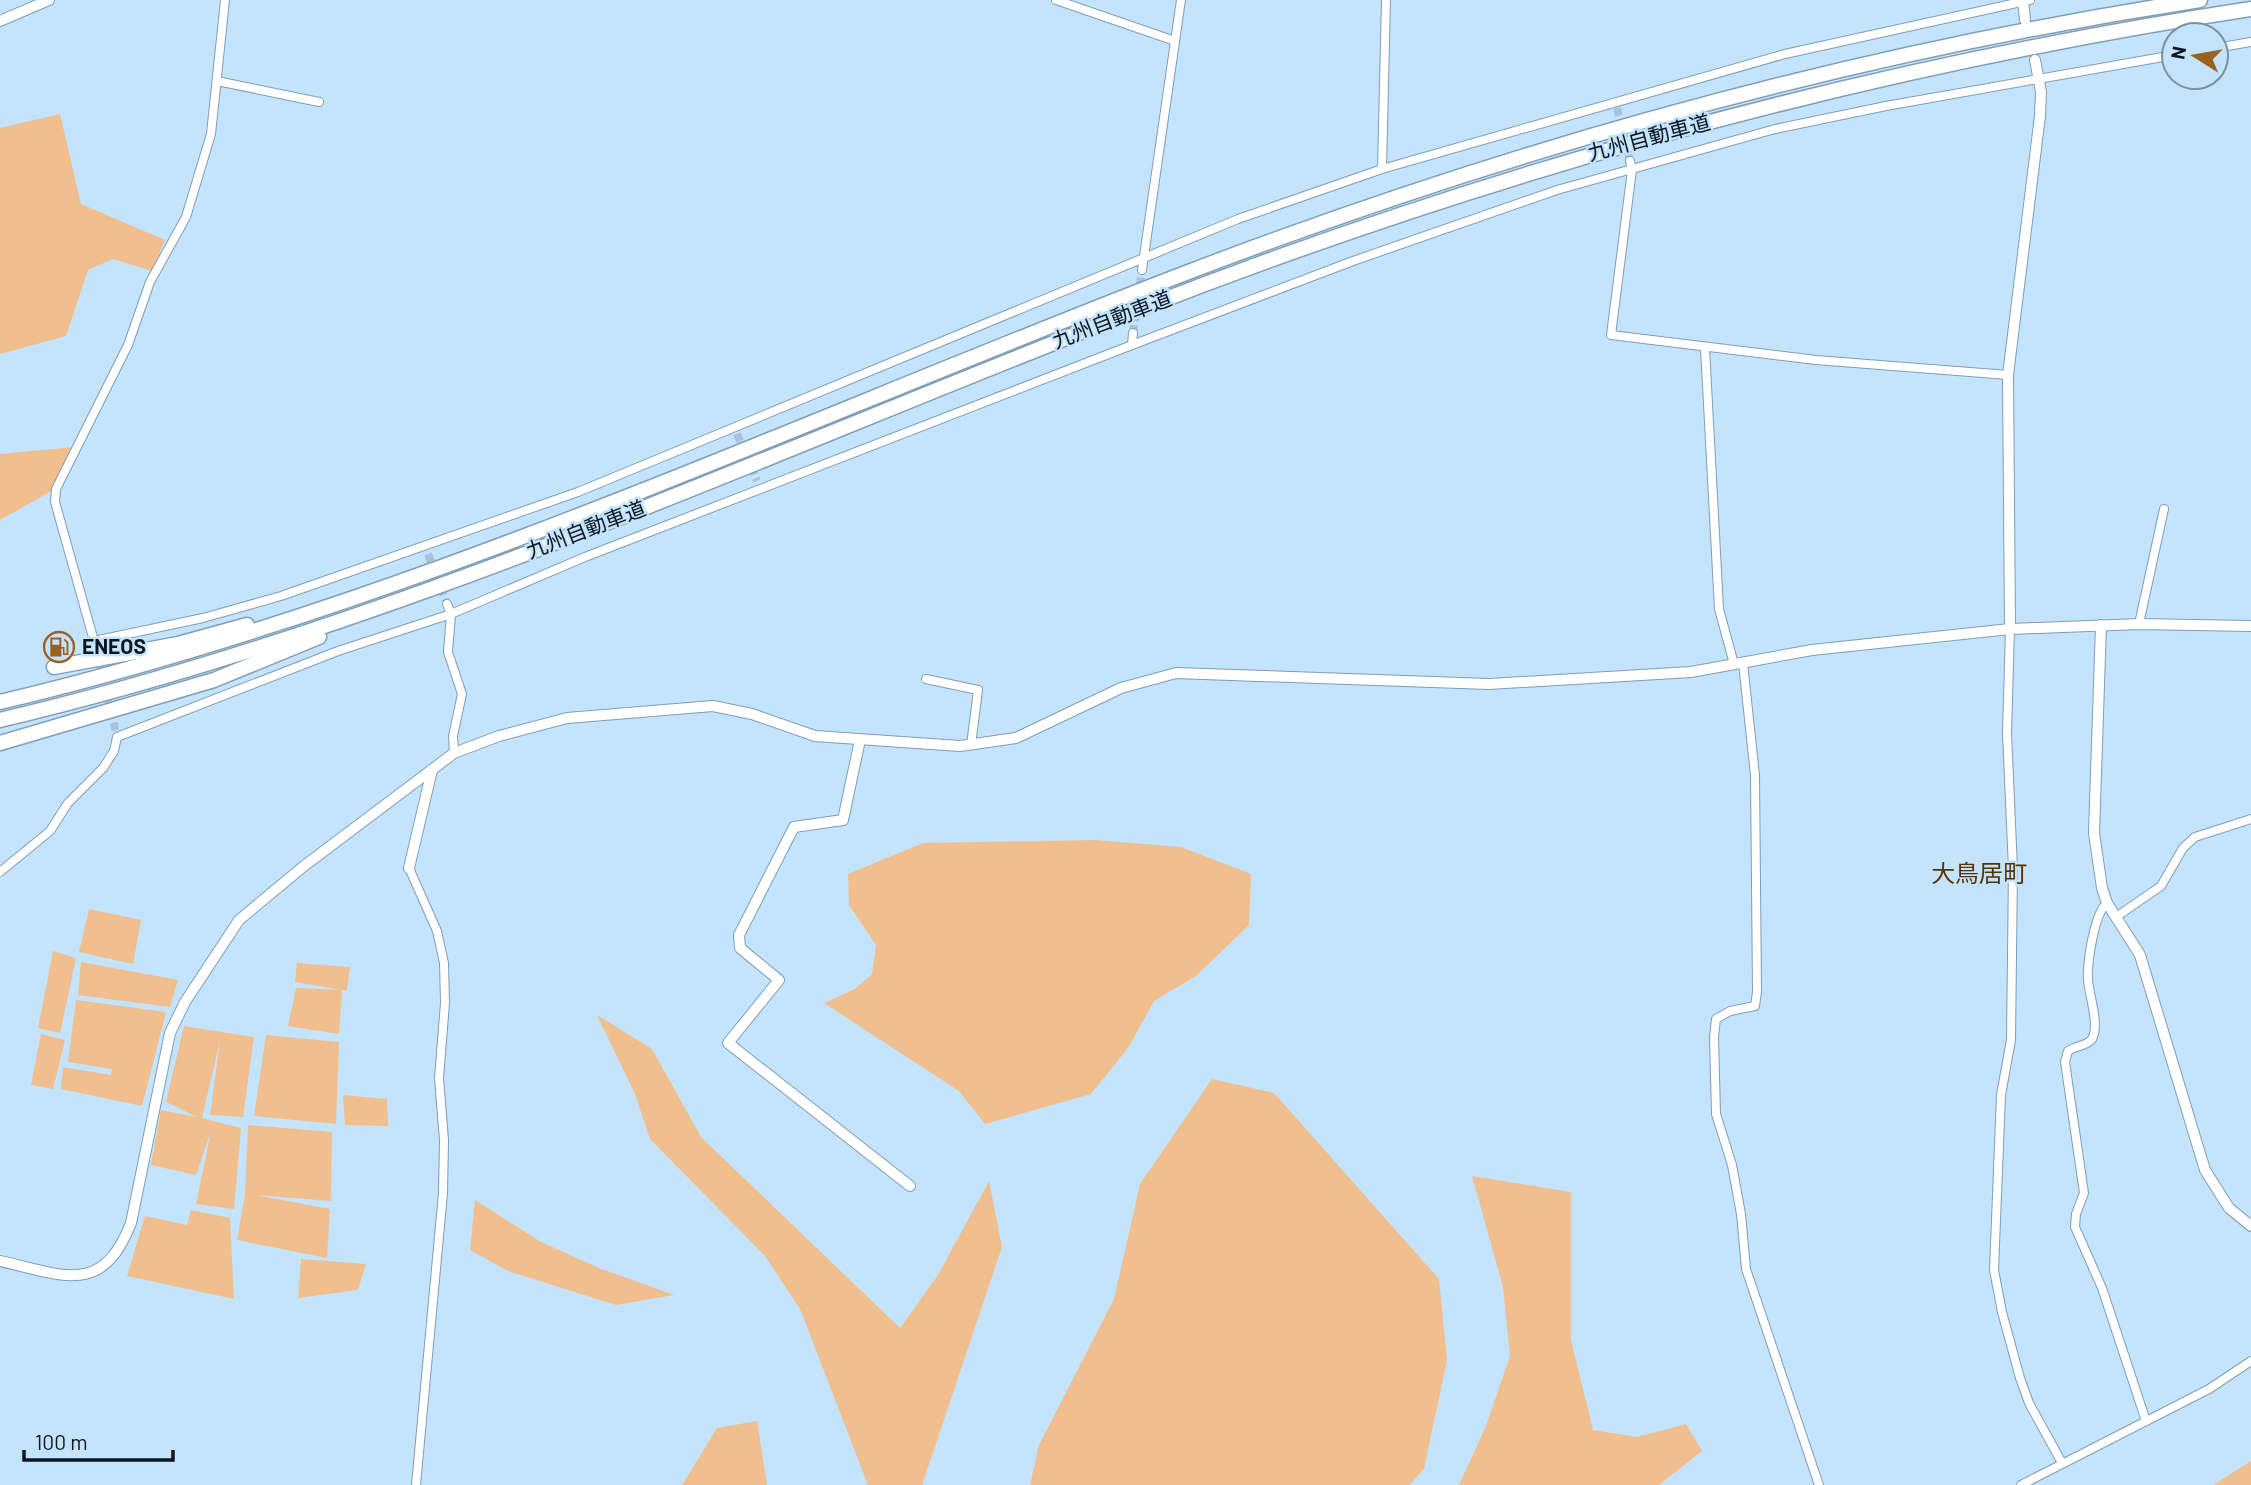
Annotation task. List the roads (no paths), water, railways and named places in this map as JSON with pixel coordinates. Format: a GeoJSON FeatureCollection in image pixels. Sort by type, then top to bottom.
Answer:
{"type":"FeatureCollection","features":[{"type":"Feature","properties":{"kind":"highway","name":"九州自動車道"},"geometry":{"type":"LineString","coordinates":[[0,702],[191,652],[374,593],[573,519],[1194,270],[1471,172],[1751,92],[2092,18],[2200,0]]}},
{"type":"Feature","properties":{"kind":"highway","name":"九州自動車道"},"geometry":{"type":"LineString","coordinates":[[0,720],[90,699],[228,660],[489,568],[1143,307],[1349,232],[1560,162],[1676,130],[2022,49],[2251,9]]}},
{"type":"Feature","properties":{"kind":"highway"},"geometry":{"type":"LineString","coordinates":[[0,743],[214,680],[489,568]]}},
{"type":"Feature","properties":{"kind":"highway"},"geometry":{"type":"LineString","coordinates":[[54,667],[178,644],[374,593]]}},
{"type":"Feature","properties":{"kind":"street"},"geometry":{"type":"LineString","coordinates":[[0,21],[49,0]]}},
{"type":"Feature","properties":{"kind":"street"},"geometry":{"type":"LineString","coordinates":[[225,0],[211,134],[186,218],[150,282],[128,345],[56,489],[55,502],[94,641],[203,618],[426,549],[736,431],[1237,219],[1382,169],[1616,105],[1785,54],[2025,0],[2025,20]]}},
{"type":"Feature","properties":{"kind":"street"},"geometry":{"type":"LineString","coordinates":[[1056,0],[1175,41]]}},
{"type":"Feature","properties":{"kind":"street"},"geometry":{"type":"LineString","coordinates":[[1142,271],[1181,0]]}},
{"type":"Feature","properties":{"kind":"street"},"geometry":{"type":"LineString","coordinates":[[1382,169],[1386,0]]}},
{"type":"Feature","properties":{"kind":"street"},"geometry":{"type":"LineString","coordinates":[[2230,46],[2251,42]]}},
{"type":"Feature","properties":{"kind":"street"},"geometry":{"type":"LineString","coordinates":[[0,872],[50,831],[68,803],[103,768],[114,751],[117,737],[338,651],[451,614],[759,485],[1353,261],[1631,165],[1775,129],[2160,58]]}},
{"type":"Feature","properties":{"kind":"street"},"geometry":{"type":"LineString","coordinates":[[2035,60],[2040,79],[2040,116],[2008,375],[2010,629],[2007,733],[2013,869],[2011,1040],[2001,1095],[1994,1269],[2001,1312],[2020,1378],[2029,1403],[2062,1463]]}},
{"type":"Feature","properties":{"kind":"street"},"geometry":{"type":"LineString","coordinates":[[217,81],[319,102]]}},
{"type":"Feature","properties":{"kind":"street"},"geometry":{"type":"LineString","coordinates":[[1631,165],[1611,335],[1816,360],[2008,375]]}},
{"type":"Feature","properties":{"kind":"street"},"geometry":{"type":"LineString","coordinates":[[1132,345],[1133,333]]}},
{"type":"Feature","properties":{"kind":"street"},"geometry":{"type":"LineString","coordinates":[[1705,348],[1719,609],[1739,664],[1755,775],[1758,836],[1755,1006],[1730,1011],[1716,1020],[1716,1114],[1732,1165],[1741,1214],[1746,1269],[1819,1485]]}},
{"type":"Feature","properties":{"kind":"street"},"geometry":{"type":"LineString","coordinates":[[2139,624],[2164,509]]}},
{"type":"Feature","properties":{"kind":"street"},"geometry":{"type":"LineString","coordinates":[[447,604],[451,614],[448,652],[462,694],[453,736],[454,753]]}},
{"type":"Feature","properties":{"kind":"street"},"geometry":{"type":"LineString","coordinates":[[0,1261],[72,1276],[87,1275],[100,1269],[108,1261],[122,1245],[131,1223],[170,1033],[185,1002],[239,920],[304,866],[454,753],[499,736],[567,718],[713,706],[752,714],[815,736],[971,745],[1016,738],[1121,688],[1166,674],[1203,672],[1395,683],[1489,684],[1691,672],[1812,650],[2010,629],[2139,624],[2251,626]]}},
{"type":"Feature","properties":{"kind":"street"},"geometry":{"type":"LineString","coordinates":[[2101,625],[2094,834],[2096,857],[2107,903],[2140,955],[2205,1170],[2229,1208],[2251,1226]]}},
{"type":"Feature","properties":{"kind":"street"},"geometry":{"type":"LineString","coordinates":[[926,679],[978,690],[971,745]]}},
{"type":"Feature","properties":{"kind":"street"},"geometry":{"type":"LineString","coordinates":[[860,740],[843,820],[794,827],[739,935],[740,948],[779,980],[727,1043],[910,1186]]}},
{"type":"Feature","properties":{"kind":"street"},"geometry":{"type":"LineString","coordinates":[[416,1485],[443,1193],[444,1140],[439,1078],[445,1003],[444,963],[437,931],[409,868],[432,770]]}},
{"type":"Feature","properties":{"kind":"street"},"geometry":{"type":"LineString","coordinates":[[2116,917],[2161,886],[2183,849],[2195,837],[2251,819]]}},
{"type":"Feature","properties":{"kind":"street"},"geometry":{"type":"LineString","coordinates":[[2107,903],[2103,906],[2095,930],[2088,964],[2094,1031],[2088,1042],[2068,1051],[2066,1062],[2084,1193],[2074,1220],[2086,1256],[2102,1289],[2146,1421]]}},
{"type":"Feature","properties":{"kind":"street"},"geometry":{"type":"LineString","coordinates":[[2021,1485],[2209,1389],[2251,1361]]}},
{"type":"Feature","properties":{"kind":"tunnel"},"geometry":{"type":"LineString","coordinates":[[1617,108],[1630,161]]}},
{"type":"Feature","properties":{"kind":"tunnel"},"geometry":{"type":"LineString","coordinates":[[1133,333],[1142,270]]}},
{"type":"Feature","properties":{"kind":"tunnel"},"geometry":{"type":"LineString","coordinates":[[737,434],[757,481]]}},
{"type":"Feature","properties":{"kind":"tunnel"},"geometry":{"type":"LineString","coordinates":[[428,554],[447,604]]}},
{"type":"Feature","properties":{"kind":"tunnel"},"geometry":{"type":"LineString","coordinates":[[94,641],[117,737]]}},
{"type":"Feature","properties":{"kind":"place","name":"ENEOS"},"geometry":{"type":"Point","coordinates":[59,647]}},
{"type":"Feature","properties":{"kind":"district","name":"大鳥居町"},"geometry":{"type":"Point","coordinates":[1979,874]}}]}
